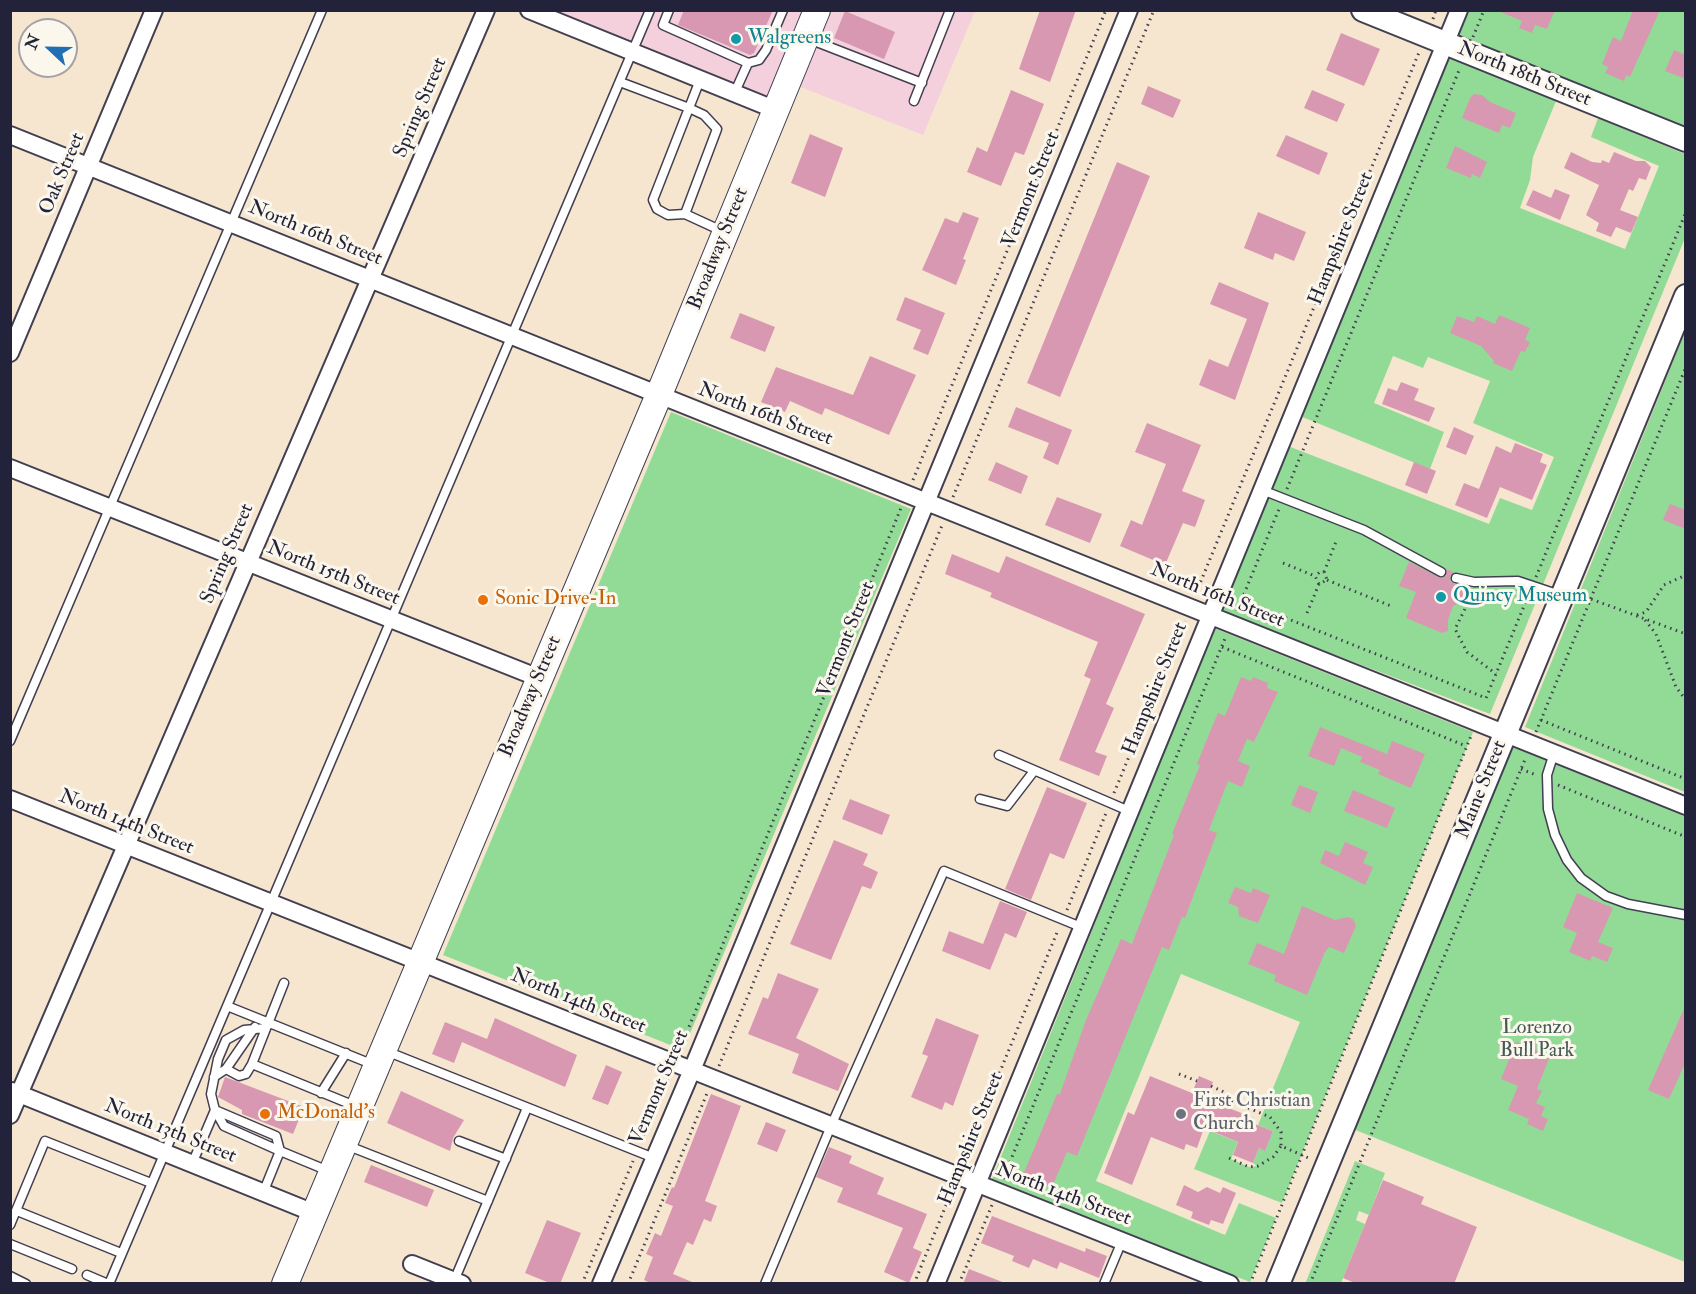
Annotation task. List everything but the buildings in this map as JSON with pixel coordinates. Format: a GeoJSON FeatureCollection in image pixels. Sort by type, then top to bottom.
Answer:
{"type":"FeatureCollection","features":[{"type":"Feature","properties":{"kind":"main road","name":"Broadway Street"},"geometry":{"type":"LineString","coordinates":[[285,1284],[658,397],[817,10]]}},
{"type":"Feature","properties":{"kind":"street","name":"Oak Street"},"geometry":{"type":"LineString","coordinates":[[10,353],[154,10]]}},
{"type":"Feature","properties":{"kind":"street","name":"Spring Street"},"geometry":{"type":"LineString","coordinates":[[10,1115],[15,1092],[126,845],[486,10]]}},
{"type":"Feature","properties":{"kind":"street"},"geometry":{"type":"LineString","coordinates":[[529,10],[776,110]]}},
{"type":"Feature","properties":{"kind":"street","name":"Vermont Street"},"geometry":{"type":"LineString","coordinates":[[601,1284],[692,1070],[1129,10]]}},
{"type":"Feature","properties":{"kind":"street","name":"North 18th Street"},"geometry":{"type":"LineString","coordinates":[[1363,10],[1686,140]]}},
{"type":"Feature","properties":{"kind":"street","name":"Hampshire Street"},"geometry":{"type":"LineString","coordinates":[[936,1284],[1262,490],[1435,39],[1459,10]]}},
{"type":"Feature","properties":{"kind":"street","name":"North 16th Street"},"geometry":{"type":"LineString","coordinates":[[10,135],[370,278],[658,397],[948,509],[1686,806]]}},
{"type":"Feature","properties":{"kind":"street","name":"Maine Street"},"geometry":{"type":"LineString","coordinates":[[1278,1284],[1686,296]]}},
{"type":"Feature","properties":{"kind":"street","name":"North 15th Street"},"geometry":{"type":"LineString","coordinates":[[10,468],[539,678]]}},
{"type":"Feature","properties":{"kind":"street","name":"North 14th Street"},"geometry":{"type":"LineString","coordinates":[[10,799],[1230,1284]]}},
{"type":"Feature","properties":{"kind":"street","name":"North 13th Street"},"geometry":{"type":"LineString","coordinates":[[15,1092],[314,1213]]}},
{"type":"Feature","properties":{"kind":"street"},"geometry":{"type":"LineString","coordinates":[[412,1264],[458,1282]]}},
{"type":"Feature","properties":{"kind":"lane"},"geometry":{"type":"LineString","coordinates":[[10,741],[322,10]]}},
{"type":"Feature","properties":{"kind":"lane"},"geometry":{"type":"LineString","coordinates":[[663,25],[669,10]]}},
{"type":"Feature","properties":{"kind":"lane"},"geometry":{"type":"LineString","coordinates":[[87,1275],[108,1284],[649,14],[663,25],[748,63],[759,60],[766,50],[783,10]]}},
{"type":"Feature","properties":{"kind":"lane"},"geometry":{"type":"LineString","coordinates":[[914,101],[950,10]]}},
{"type":"Feature","properties":{"kind":"lane"},"geometry":{"type":"LineString","coordinates":[[806,37],[922,83]]}},
{"type":"Feature","properties":{"kind":"lane"},"geometry":{"type":"LineString","coordinates":[[734,94],[748,63]]}},
{"type":"Feature","properties":{"kind":"lane"},"geometry":{"type":"LineString","coordinates":[[700,80],[653,200],[657,209],[668,215],[685,214],[726,232]]}},
{"type":"Feature","properties":{"kind":"lane"},"geometry":{"type":"LineString","coordinates":[[620,82],[704,115],[717,129],[685,214]]}},
{"type":"Feature","properties":{"kind":"lane"},"geometry":{"type":"LineString","coordinates":[[1262,490],[1364,530],[1441,572]]}},
{"type":"Feature","properties":{"kind":"lane"},"geometry":{"type":"LineString","coordinates":[[1456,578],[1518,581],[1563,592]]}},
{"type":"Feature","properties":{"kind":"lane"},"geometry":{"type":"LineString","coordinates":[[1554,753],[1546,780],[1548,809],[1555,835],[1567,860],[1581,878],[1606,896],[1628,904],[1686,915]]}},
{"type":"Feature","properties":{"kind":"lane"},"geometry":{"type":"LineString","coordinates":[[999,755],[1129,811]]}},
{"type":"Feature","properties":{"kind":"lane"},"geometry":{"type":"LineString","coordinates":[[980,800],[1006,806],[1034,771]]}},
{"type":"Feature","properties":{"kind":"lane"},"geometry":{"type":"LineString","coordinates":[[765,1284],[831,1126],[944,870],[1081,927]]}},
{"type":"Feature","properties":{"kind":"lane"},"geometry":{"type":"LineString","coordinates":[[226,1069],[239,1077],[246,1074],[252,1065],[284,983]]}},
{"type":"Feature","properties":{"kind":"lane"},"geometry":{"type":"LineString","coordinates":[[227,1006],[267,1025],[346,1053],[380,1058],[527,1108],[654,1158]]}},
{"type":"Feature","properties":{"kind":"lane"},"geometry":{"type":"LineString","coordinates":[[267,1025],[255,1027],[226,1040],[211,1094],[215,1110],[224,1126],[331,1172]]}},
{"type":"Feature","properties":{"kind":"lane"},"geometry":{"type":"LineString","coordinates":[[214,1077],[226,1069],[255,1027]]}},
{"type":"Feature","properties":{"kind":"lane"},"geometry":{"type":"LineString","coordinates":[[321,1093],[346,1053]]}},
{"type":"Feature","properties":{"kind":"lane"},"geometry":{"type":"LineString","coordinates":[[252,1065],[358,1108]]}},
{"type":"Feature","properties":{"kind":"lane"},"geometry":{"type":"LineString","coordinates":[[458,1282],[488,1201],[527,1108]]}},
{"type":"Feature","properties":{"kind":"lane"},"geometry":{"type":"LineString","coordinates":[[192,1164],[215,1110]]}},
{"type":"Feature","properties":{"kind":"lane"},"geometry":{"type":"LineString","coordinates":[[10,1225],[45,1141],[151,1183]]}},
{"type":"Feature","properties":{"kind":"lane"},"geometry":{"type":"LineString","coordinates":[[459,1141],[506,1158]]}},
{"type":"Feature","properties":{"kind":"lane"},"geometry":{"type":"LineString","coordinates":[[343,1144],[488,1201]]}},
{"type":"Feature","properties":{"kind":"lane"},"geometry":{"type":"LineString","coordinates":[[263,1193],[280,1150]]}},
{"type":"Feature","properties":{"kind":"lane"},"geometry":{"type":"LineString","coordinates":[[16,1211],[121,1253]]}},
{"type":"Feature","properties":{"kind":"lane"},"geometry":{"type":"LineString","coordinates":[[1104,1284],[1122,1241]]}},
{"type":"Feature","properties":{"kind":"lane"},"geometry":{"type":"LineString","coordinates":[[10,1244],[72,1269]]}},
{"type":"Feature","properties":{"kind":"lane"},"geometry":{"type":"LineString","coordinates":[[10,1276],[26,1284]]}},
{"type":"Feature","properties":{"kind":"path"},"geometry":{"type":"LineString","coordinates":[[582,1284],[1106,10]]}},
{"type":"Feature","properties":{"kind":"path"},"geometry":{"type":"LineString","coordinates":[[628,1284],[1154,10]]}},
{"type":"Feature","properties":{"kind":"path"},"geometry":{"type":"LineString","coordinates":[[914,1284],[1190,607],[1435,39],[1436,10]]}},
{"type":"Feature","properties":{"kind":"path"},"geometry":{"type":"LineString","coordinates":[[959,1284],[1484,10]]}},
{"type":"Feature","properties":{"kind":"path"},"geometry":{"type":"LineString","coordinates":[[1250,1284],[1466,746],[1686,212]]}},
{"type":"Feature","properties":{"kind":"path"},"geometry":{"type":"LineString","coordinates":[[1310,1284],[1686,367]]}},
{"type":"Feature","properties":{"kind":"path"},"geometry":{"type":"LineString","coordinates":[[1337,539],[1324,572],[1327,580],[1391,606]]}},
{"type":"Feature","properties":{"kind":"path"},"geometry":{"type":"LineString","coordinates":[[1283,563],[1315,576],[1319,584]]}},
{"type":"Feature","properties":{"kind":"path"},"geometry":{"type":"LineString","coordinates":[[1315,576],[1318,572],[1324,572]]}},
{"type":"Feature","properties":{"kind":"path"},"geometry":{"type":"LineString","coordinates":[[1635,615],[1646,612],[1664,585],[1686,575]]}},
{"type":"Feature","properties":{"kind":"path"},"geometry":{"type":"LineString","coordinates":[[1307,613],[1319,584],[1327,580]]}},
{"type":"Feature","properties":{"kind":"path"},"geometry":{"type":"LineString","coordinates":[[1488,581],[1468,600],[1455,629],[1467,652],[1479,664],[1496,674]]}},
{"type":"Feature","properties":{"kind":"path"},"geometry":{"type":"LineString","coordinates":[[1563,592],[1590,599],[1686,634]]}},
{"type":"Feature","properties":{"kind":"path"},"geometry":{"type":"LineString","coordinates":[[1241,600],[1486,698]]}},
{"type":"Feature","properties":{"kind":"path"},"geometry":{"type":"LineString","coordinates":[[1642,617],[1656,634],[1676,687],[1686,700]]}},
{"type":"Feature","properties":{"kind":"path"},"geometry":{"type":"LineString","coordinates":[[1222,647],[1466,746]]}},
{"type":"Feature","properties":{"kind":"path"},"geometry":{"type":"LineString","coordinates":[[1541,720],[1686,778]]}},
{"type":"Feature","properties":{"kind":"path"},"geometry":{"type":"LineString","coordinates":[[1521,769],[1686,837]]}},
{"type":"Feature","properties":{"kind":"path"},"geometry":{"type":"LineString","coordinates":[[1179,1074],[1197,1081]]}},
{"type":"Feature","properties":{"kind":"path"},"geometry":{"type":"LineString","coordinates":[[1211,1086],[1224,1092],[1221,1097],[1270,1117],[1281,1132],[1281,1146],[1273,1157],[1258,1166],[1249,1167],[1229,1158]]}},
{"type":"Feature","properties":{"kind":"path"},"geometry":{"type":"LineString","coordinates":[[1281,1146],[1327,1165]]}},
{"type":"Feature","properties":{"kind":"shaded area"},"geometry":{"type":"Polygon","coordinates":[[[529,11],[975,11],[923,135],[788,82],[776,110],[529,11]]]}},
{"type":"Feature","properties":{"kind":"green space"},"geometry":{"type":"Polygon","coordinates":[[[1469,11],[1685,11],[1685,129],[1457,39],[1469,11]]]}},
{"type":"Feature","properties":{"kind":"green space"},"geometry":{"type":"Polygon","coordinates":[[[1448,57],[1556,101],[1533,157],[1530,180],[1520,208],[1625,249],[1659,166],[1591,137],[1598,118],[1685,154],[1685,238],[1490,714],[1220,611],[1288,446],[1489,524],[1500,498],[1532,510],[1554,457],[1473,423],[1490,381],[1428,357],[1423,368],[1393,356],[1374,403],[1444,432],[1430,469],[1300,416],[1448,57]]]}},
{"type":"Feature","properties":{"kind":"green space"},"geometry":{"type":"Polygon","coordinates":[[[1685,332],[1685,792],[1525,727],[1685,332]]]}},
{"type":"Feature","properties":{"kind":"green space"},"geometry":{"type":"Polygon","coordinates":[[[671,412],[911,509],[683,1050],[443,955],[671,412]]]}},
{"type":"Feature","properties":{"kind":"green space"},"geometry":{"type":"Polygon","coordinates":[[[1214,628],[1473,732],[1282,1203],[1194,1169],[1210,1131],[1238,1142],[1231,1159],[1249,1167],[1257,1166],[1253,1163],[1259,1148],[1265,1150],[1273,1131],[1258,1125],[1300,1022],[1181,974],[1096,1181],[1225,1235],[1239,1203],[1276,1218],[1250,1282],[992,1179],[1214,628]]]}},
{"type":"Feature","properties":{"kind":"green space","name":"Lorenzo Bull Park"},"geometry":{"type":"Polygon","coordinates":[[[1503,733],[1685,806],[1685,1262],[1343,1125],[1503,733]]]}},
{"type":"Feature","properties":{"kind":"green space"},"geometry":{"type":"Polygon","coordinates":[[[1355,1161],[1385,1173],[1369,1215],[1359,1211],[1356,1220],[1365,1224],[1341,1283],[1305,1284],[1355,1161]]]}},
{"type":"Feature","properties":{"kind":"place","name":"Walgreens"},"geometry":{"type":"Point","coordinates":[736,39]}},
{"type":"Feature","properties":{"kind":"place","name":"Quincy Museum"},"geometry":{"type":"Point","coordinates":[1441,597]}},
{"type":"Feature","properties":{"kind":"place","name":"Sonic Drive-In"},"geometry":{"type":"Point","coordinates":[483,600]}},
{"type":"Feature","properties":{"kind":"place","name":"McDonald's"},"geometry":{"type":"Point","coordinates":[265,1114]}},
{"type":"Feature","properties":{"kind":"place","name":"First Christian Church"},"geometry":{"type":"Point","coordinates":[1181,1114]}}]}
